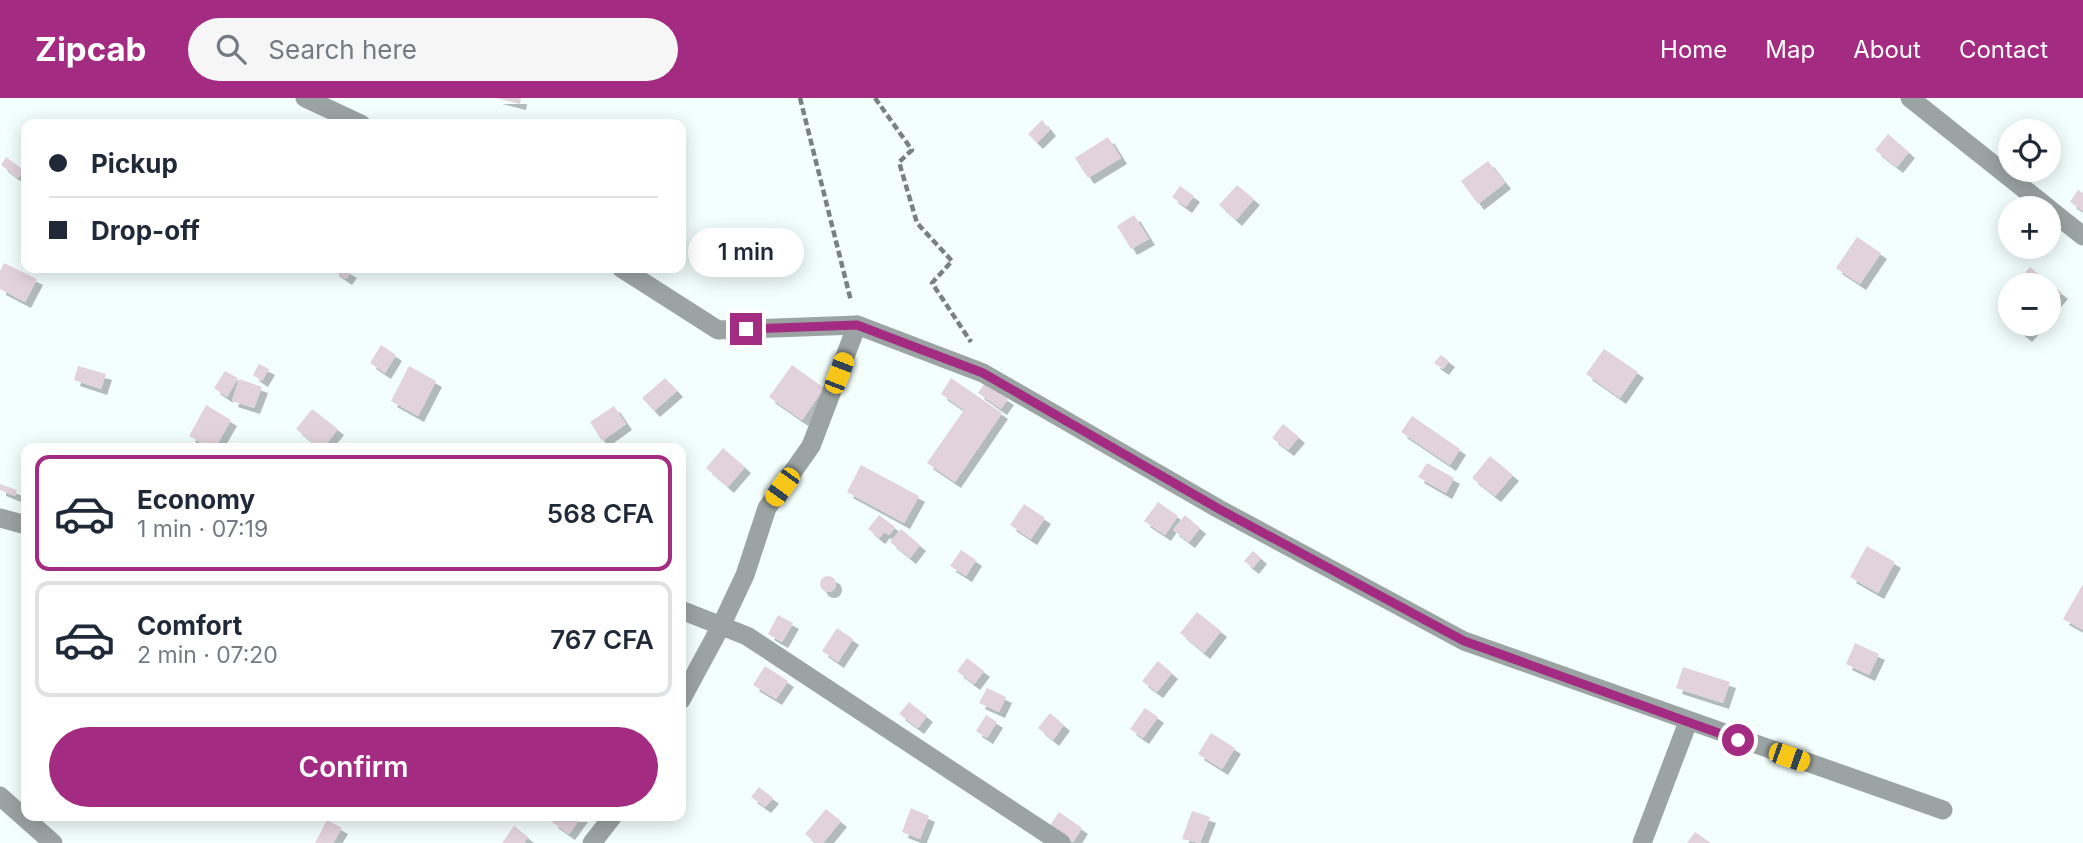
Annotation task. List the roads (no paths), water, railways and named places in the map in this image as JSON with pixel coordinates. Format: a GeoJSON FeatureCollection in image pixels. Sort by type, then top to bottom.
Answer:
{"type":"FeatureCollection","features":[{"type":"Feature","properties":{"kind":"street"},"geometry":{"type":"LineString","coordinates":[[305,98],[350,119]]}},
{"type":"Feature","properties":{"kind":"street"},"geometry":{"type":"LineString","coordinates":[[1910,98],[2033,196]]}},
{"type":"Feature","properties":{"kind":"street"},"geometry":{"type":"LineString","coordinates":[[2061,219],[2083,236]]}},
{"type":"Feature","properties":{"kind":"street"},"geometry":{"type":"LineString","coordinates":[[629,273],[718,330],[857,325],[983,373],[1219,509],[1464,641],[1943,810]]}},
{"type":"Feature","properties":{"kind":"street"},"geometry":{"type":"LineString","coordinates":[[686,691],[745,575],[767,508],[811,446],[857,325]]}},
{"type":"Feature","properties":{"kind":"street"},"geometry":{"type":"LineString","coordinates":[[0,518],[21,524]]}},
{"type":"Feature","properties":{"kind":"street"},"geometry":{"type":"LineString","coordinates":[[686,612],[747,636],[1061,843]]}},
{"type":"Feature","properties":{"kind":"street"},"geometry":{"type":"LineString","coordinates":[[1642,843],[1688,722]]}},
{"type":"Feature","properties":{"kind":"street"},"geometry":{"type":"LineString","coordinates":[[0,796],[21,815]]}},
{"type":"Feature","properties":{"kind":"street"},"geometry":{"type":"LineString","coordinates":[[28,821],[53,843]]}},
{"type":"Feature","properties":{"kind":"street"},"geometry":{"type":"LineString","coordinates":[[592,843],[609,821]]}}]}
